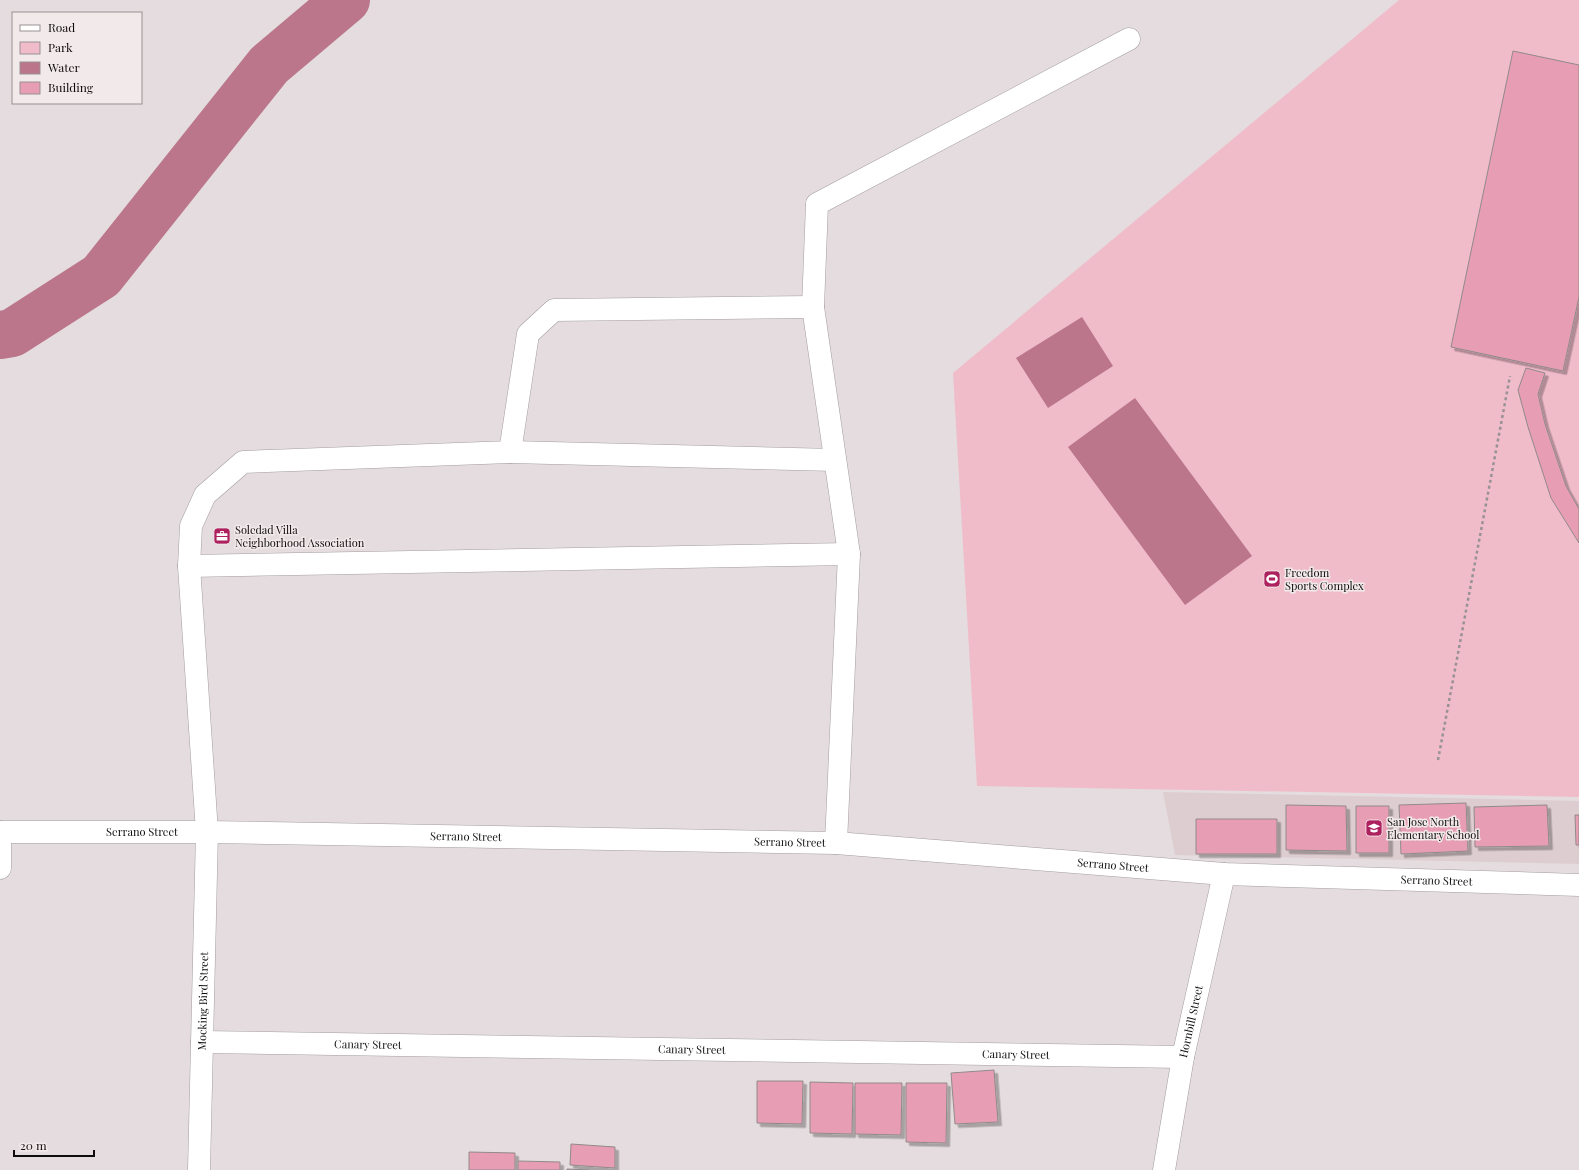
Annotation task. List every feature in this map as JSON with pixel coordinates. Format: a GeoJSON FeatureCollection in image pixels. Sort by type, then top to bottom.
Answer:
{"type":"FeatureCollection","features":[{"type":"Feature","properties":{"kind":"street"},"geometry":{"type":"LineString","coordinates":[[836,843],[849,554],[812,307],[817,204],[1129,39]]}},
{"type":"Feature","properties":{"kind":"street"},"geometry":{"type":"LineString","coordinates":[[510,452],[528,334],[554,310],[812,307]]}},
{"type":"Feature","properties":{"kind":"street","name":"Mocking Bird Street"},"geometry":{"type":"LineString","coordinates":[[199,1170],[207,832],[189,566],[191,526],[205,495],[243,462],[510,452],[835,460]]}},
{"type":"Feature","properties":{"kind":"street"},"geometry":{"type":"LineString","coordinates":[[189,566],[849,554]]}},
{"type":"Feature","properties":{"kind":"street"},"geometry":{"type":"LineString","coordinates":[[0,832],[0,868]]}},
{"type":"Feature","properties":{"kind":"street","name":"Serrano Street"},"geometry":{"type":"LineString","coordinates":[[0,832],[207,832],[836,843],[1224,874],[1579,885]]}},
{"type":"Feature","properties":{"kind":"street","name":"Hornbill Street"},"geometry":{"type":"LineString","coordinates":[[1164,1170],[1183,1057],[1224,874]]}},
{"type":"Feature","properties":{"kind":"street","name":"Canary Street"},"geometry":{"type":"LineString","coordinates":[[202,1042],[1183,1057]]}},
{"type":"Feature","properties":{"kind":"path"},"geometry":{"type":"LineString","coordinates":[[1438,760],[1510,376]]}},
{"type":"Feature","properties":{"kind":"shaded area","name":"San Jose North Elementary School"},"geometry":{"type":"Polygon","coordinates":[[[1163,792],[1579,801],[1579,864],[1175,855],[1163,792]]]}},
{"type":"Feature","properties":{"kind":"green space","name":"Freedom Sports Complex"},"geometry":{"type":"Polygon","coordinates":[[[1399,0],[1579,0],[1579,797],[977,786],[953,373],[1399,0]]]}},
{"type":"Feature","properties":{"kind":"water"},"geometry":{"type":"Polygon","coordinates":[[[1082,317],[1113,366],[1048,408],[1016,358],[1082,317]]]}},
{"type":"Feature","properties":{"kind":"water"},"geometry":{"type":"Polygon","coordinates":[[[1135,398],[1252,556],[1185,605],[1068,447],[1135,398]]]}},
{"type":"Feature","properties":{"kind":"building"},"geometry":{"type":"Polygon","coordinates":[[[1513,51],[1579,65],[1579,297],[1563,371],[1451,347],[1513,51]]]}},
{"type":"Feature","properties":{"kind":"building"},"geometry":{"type":"Polygon","coordinates":[[[1526,368],[1545,373],[1538,394],[1545,424],[1566,486],[1579,509],[1579,543],[1551,498],[1528,427],[1518,390],[1526,368]]]}},
{"type":"Feature","properties":{"kind":"building"},"geometry":{"type":"Polygon","coordinates":[[[1466,803],[1468,851],[1401,854],[1399,805],[1466,803]]]}},
{"type":"Feature","properties":{"kind":"building"},"geometry":{"type":"Polygon","coordinates":[[[1286,805],[1346,806],[1347,851],[1286,850],[1286,805]]]}},
{"type":"Feature","properties":{"kind":"building"},"geometry":{"type":"Polygon","coordinates":[[[1547,805],[1549,846],[1475,847],[1474,807],[1547,805]]]}},
{"type":"Feature","properties":{"kind":"building"},"geometry":{"type":"Polygon","coordinates":[[[1356,806],[1389,806],[1389,853],[1356,853],[1356,806]]]}},
{"type":"Feature","properties":{"kind":"building"},"geometry":{"type":"Polygon","coordinates":[[[1575,815],[1579,815],[1579,845],[1576,845],[1575,815]]]}},
{"type":"Feature","properties":{"kind":"building"},"geometry":{"type":"Polygon","coordinates":[[[1196,819],[1277,819],[1277,854],[1196,854],[1196,819]]]}},
{"type":"Feature","properties":{"kind":"building"},"geometry":{"type":"Polygon","coordinates":[[[994,1070],[998,1122],[955,1124],[951,1073],[994,1070]]]}},
{"type":"Feature","properties":{"kind":"building"},"geometry":{"type":"Polygon","coordinates":[[[757,1081],[803,1081],[802,1124],[757,1123],[757,1081]]]}},
{"type":"Feature","properties":{"kind":"building"},"geometry":{"type":"Polygon","coordinates":[[[810,1082],[853,1083],[852,1134],[810,1133],[810,1082]]]}},
{"type":"Feature","properties":{"kind":"building"},"geometry":{"type":"Polygon","coordinates":[[[855,1083],[902,1083],[901,1135],[855,1134],[855,1083]]]}},
{"type":"Feature","properties":{"kind":"building"},"geometry":{"type":"Polygon","coordinates":[[[906,1083],[947,1083],[946,1143],[906,1142],[906,1083]]]}},
{"type":"Feature","properties":{"kind":"building"},"geometry":{"type":"Polygon","coordinates":[[[571,1144],[615,1147],[615,1168],[570,1165],[571,1144]]]}},
{"type":"Feature","properties":{"kind":"building"},"geometry":{"type":"Polygon","coordinates":[[[469,1152],[515,1153],[515,1170],[469,1170],[469,1152]]]}},
{"type":"Feature","properties":{"kind":"building"},"geometry":{"type":"Polygon","coordinates":[[[518,1161],[560,1162],[560,1170],[518,1170],[518,1161]]]}},
{"type":"Feature","properties":{"kind":"building"},"geometry":{"type":"Polygon","coordinates":[[[567,1169],[590,1170],[567,1170],[567,1169]]]}},
{"type":"Feature","properties":{"kind":"waterway"},"geometry":{"type":"LineString","coordinates":[[0,335],[12,333],[101,276],[269,65],[346,0]]}},
{"type":"Feature","properties":{"kind":"place","name":"Soledad Villa Neighborhood Association"},"geometry":{"type":"Point","coordinates":[222,536]}},
{"type":"Feature","properties":{"kind":"place","name":"Freedom Sports Complex"},"geometry":{"type":"Point","coordinates":[1272,579]}},
{"type":"Feature","properties":{"kind":"place","name":"San Jose North Elementary School"},"geometry":{"type":"Point","coordinates":[1374,828]}}]}
